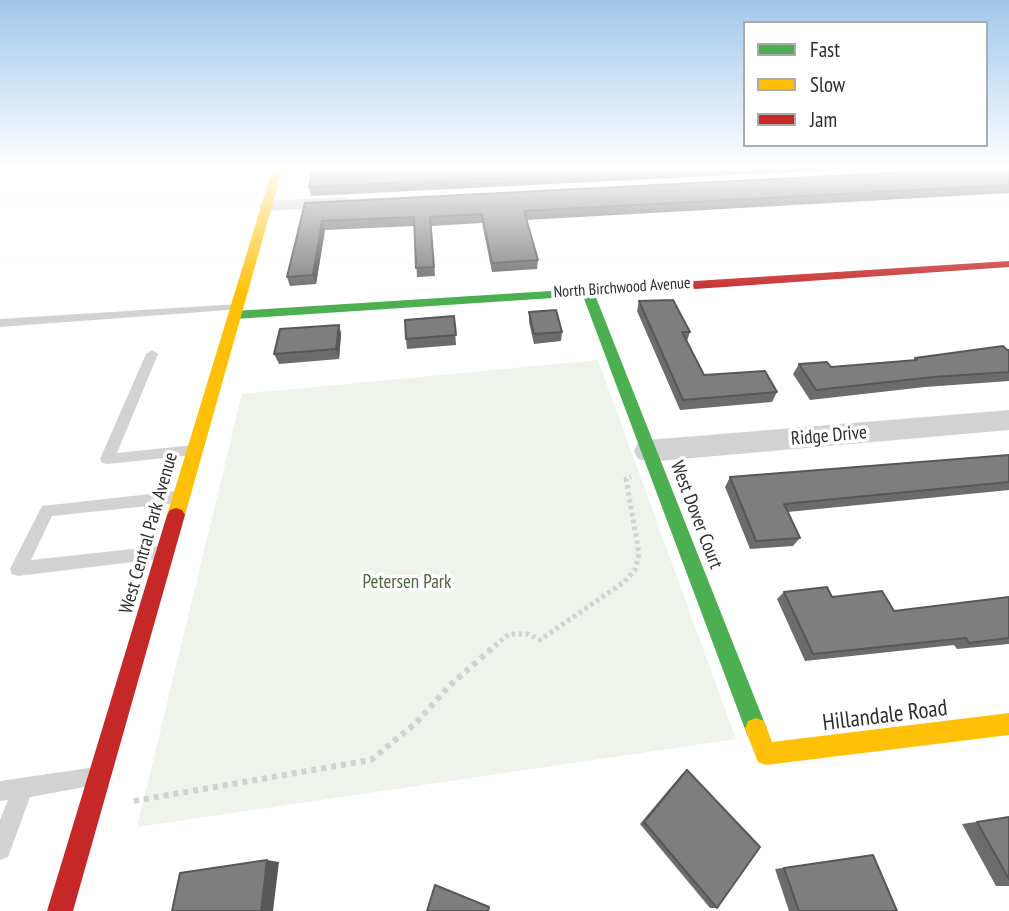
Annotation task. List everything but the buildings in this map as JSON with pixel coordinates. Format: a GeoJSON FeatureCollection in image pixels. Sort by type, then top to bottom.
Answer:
{"type":"FeatureCollection","features":[{"type":"Feature","properties":{"kind":"street","name":"West Central Park Avenue"},"geometry":{"type":"LineString","coordinates":[[60,911],[266,210]]}},
{"type":"Feature","properties":{"kind":"street","name":"North Birchwood Avenue"},"geometry":{"type":"LineString","coordinates":[[236,311],[1009,264]]}},
{"type":"Feature","properties":{"kind":"street","name":"West Dover Court"},"geometry":{"type":"LineString","coordinates":[[587,290],[766,754]]}},
{"type":"Feature","properties":{"kind":"street","name":"Ridge Drive"},"geometry":{"type":"LineString","coordinates":[[652,461],[1009,420]]}},
{"type":"Feature","properties":{"kind":"street","name":"Hillandale Road"},"geometry":{"type":"LineString","coordinates":[[766,754],[1009,724]]}},
{"type":"Feature","properties":{"kind":"lane"},"geometry":{"type":"LineString","coordinates":[[0,323],[236,311]]}},
{"type":"Feature","properties":{"kind":"lane"},"geometry":{"type":"LineString","coordinates":[[152,354],[107,459],[196,450]]}},
{"type":"Feature","properties":{"kind":"lane"},"geometry":{"type":"LineString","coordinates":[[165,553],[18,569],[47,510],[182,496]]}},
{"type":"Feature","properties":{"kind":"lane"},"geometry":{"type":"LineString","coordinates":[[0,791],[100,777]]}},
{"type":"Feature","properties":{"kind":"lane"},"geometry":{"type":"LineString","coordinates":[[0,849],[23,788]]}},
{"type":"Feature","properties":{"kind":"path"},"geometry":{"type":"LineString","coordinates":[[134,801],[371,760],[416,723],[448,687],[509,635],[528,634],[540,640],[624,582],[635,570],[639,553],[626,479],[652,461]]}},
{"type":"Feature","properties":{"kind":"green space","name":"Petersen Park"},"geometry":{"type":"Polygon","coordinates":[[[598,360],[736,739],[137,827],[242,394],[598,360]]]}},
{"type":"Feature","properties":{"kind":"traffic: fast"},"geometry":{"type":"LineString","coordinates":[[235,315],[695,285]]}},
{"type":"Feature","properties":{"kind":"traffic: fast"},"geometry":{"type":"LineString","coordinates":[[587,290],[756,729]]}},
{"type":"Feature","properties":{"kind":"traffic: slow"},"geometry":{"type":"LineString","coordinates":[[176,515],[266,210]]}},
{"type":"Feature","properties":{"kind":"traffic: slow"},"geometry":{"type":"LineString","coordinates":[[756,729],[766,754],[1009,724]]}},
{"type":"Feature","properties":{"kind":"traffic: jam"},"geometry":{"type":"LineString","coordinates":[[695,285],[1009,264]]}},
{"type":"Feature","properties":{"kind":"traffic: jam"},"geometry":{"type":"LineString","coordinates":[[60,911],[176,515]]}}]}
